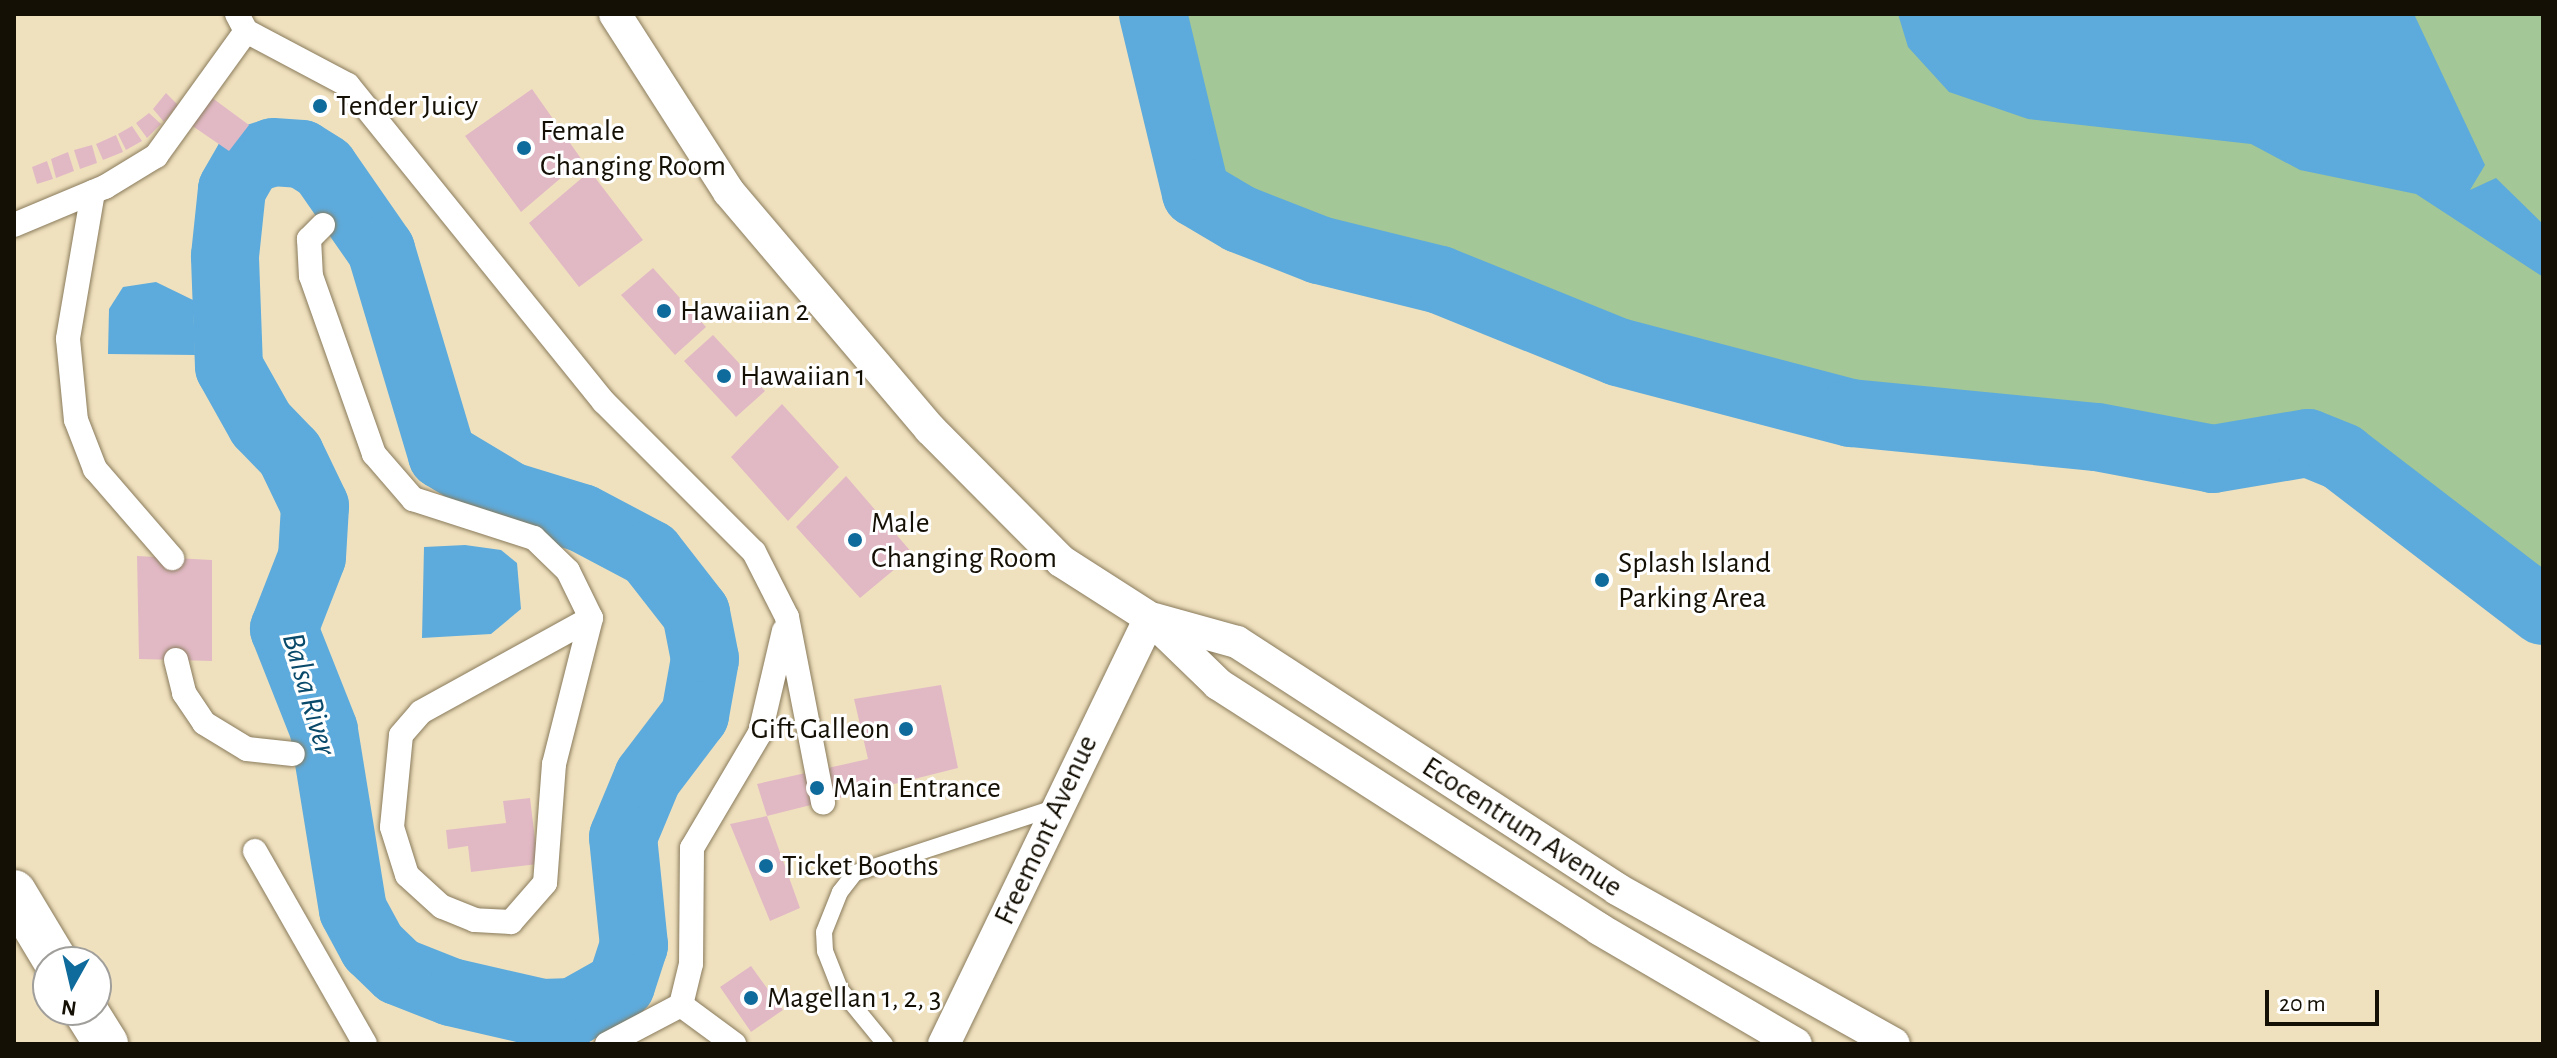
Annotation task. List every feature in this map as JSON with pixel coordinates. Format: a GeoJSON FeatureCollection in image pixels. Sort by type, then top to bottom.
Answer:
{"type":"FeatureCollection","features":[{"type":"Feature","properties":{"kind":"highway"},"geometry":{"type":"LineString","coordinates":[[14,892],[46,946]]}},
{"type":"Feature","properties":{"kind":"highway"},"geometry":{"type":"LineString","coordinates":[[95,1026],[106,1044]]}},
{"type":"Feature","properties":{"kind":"street","name":"Ecocentrum Avenue"},"geometry":{"type":"LineString","coordinates":[[615,14],[729,192],[930,429],[1061,561],[1150,618],[1231,692],[1599,929],[1796,1044]]}},
{"type":"Feature","properties":{"kind":"street"},"geometry":{"type":"LineString","coordinates":[[14,225],[93,192],[156,156],[242,22],[348,85],[604,402],[754,552],[787,617],[823,803]]}},
{"type":"Feature","properties":{"kind":"street"},"geometry":{"type":"LineString","coordinates":[[93,192],[68,339],[76,420],[95,469],[172,558]]}},
{"type":"Feature","properties":{"kind":"street"},"geometry":{"type":"LineString","coordinates":[[323,225],[309,239],[311,276],[374,454],[413,499],[534,538],[568,571],[591,618],[554,764],[545,883],[511,922],[475,920],[442,907],[407,875],[392,827],[401,735],[421,712],[591,618]]}},
{"type":"Feature","properties":{"kind":"street"},"geometry":{"type":"LineString","coordinates":[[607,1044],[681,1005],[691,964],[692,848],[760,733],[787,617]]}},
{"type":"Feature","properties":{"kind":"street","name":"Ecocentrum Avenue"},"geometry":{"type":"LineString","coordinates":[[1150,618],[1237,642],[1617,889],[1894,1044]]}},
{"type":"Feature","properties":{"kind":"street","name":"Freemont Avenue"},"geometry":{"type":"LineString","coordinates":[[944,1044],[1150,618]]}},
{"type":"Feature","properties":{"kind":"street"},"geometry":{"type":"LineString","coordinates":[[176,660],[184,693],[204,723],[247,749],[293,754]]}},
{"type":"Feature","properties":{"kind":"street"},"geometry":{"type":"LineString","coordinates":[[255,851],[365,1044]]}},
{"type":"Feature","properties":{"kind":"street"},"geometry":{"type":"LineString","coordinates":[[681,1005],[734,1044]]}},
{"type":"Feature","properties":{"kind":"lane"},"geometry":{"type":"LineString","coordinates":[[885,1044],[840,989],[825,951],[824,932],[840,892],[855,873],[1057,807]]}},
{"type":"Feature","properties":{"kind":"green space"},"geometry":{"type":"Polygon","coordinates":[[[1153,14],[2543,14],[2543,611],[2342,457],[2308,443],[2213,459],[2097,437],[1851,413],[1618,352],[1440,280],[1319,250],[1240,219],[1196,193],[1153,14]]]}},
{"type":"Feature","properties":{"kind":"water"},"geometry":{"type":"Polygon","coordinates":[[[1898,14],[2414,14],[2485,165],[2470,190],[2496,178],[2543,224],[2543,277],[2416,194],[2300,170],[2251,144],[2028,119],[1949,92],[1908,47],[1898,14]]]}},
{"type":"Feature","properties":{"kind":"water"},"geometry":{"type":"Polygon","coordinates":[[[156,282],[193,300],[195,355],[108,354],[109,309],[123,287],[156,282]]]}},
{"type":"Feature","properties":{"kind":"water"},"geometry":{"type":"Polygon","coordinates":[[[465,545],[501,550],[517,563],[521,609],[491,634],[422,638],[424,547],[465,545]]]}},
{"type":"Feature","properties":{"kind":"building","name":"Female Changing Room"},"geometry":{"type":"Polygon","coordinates":[[[532,89],[582,160],[521,212],[465,136],[532,89]]]}},
{"type":"Feature","properties":{"kind":"building"},"geometry":{"type":"Polygon","coordinates":[[[166,93],[178,105],[164,122],[153,109],[166,93]]]}},
{"type":"Feature","properties":{"kind":"building"},"geometry":{"type":"Polygon","coordinates":[[[211,97],[249,125],[229,151],[191,125],[211,97]]]}},
{"type":"Feature","properties":{"kind":"building"},"geometry":{"type":"Polygon","coordinates":[[[149,113],[161,124],[147,138],[136,123],[149,113]]]}},
{"type":"Feature","properties":{"kind":"building"},"geometry":{"type":"Polygon","coordinates":[[[132,126],[142,141],[126,150],[118,134],[132,126]]]}},
{"type":"Feature","properties":{"kind":"building"},"geometry":{"type":"Polygon","coordinates":[[[116,135],[123,152],[103,160],[96,144],[116,135]]]}},
{"type":"Feature","properties":{"kind":"building"},"geometry":{"type":"Polygon","coordinates":[[[92,145],[97,163],[80,169],[74,150],[92,145]]]}},
{"type":"Feature","properties":{"kind":"building"},"geometry":{"type":"Polygon","coordinates":[[[68,152],[74,171],[56,178],[51,159],[68,152]]]}},
{"type":"Feature","properties":{"kind":"building"},"geometry":{"type":"Polygon","coordinates":[[[47,161],[53,179],[37,184],[32,167],[47,161]]]}},
{"type":"Feature","properties":{"kind":"building"},"geometry":{"type":"Polygon","coordinates":[[[590,171],[643,240],[579,287],[529,223],[590,171]]]}},
{"type":"Feature","properties":{"kind":"building","name":"Hawaiian 2"},"geometry":{"type":"Polygon","coordinates":[[[653,268],[706,327],[675,355],[621,295],[653,268]]]}},
{"type":"Feature","properties":{"kind":"building","name":"Hawaiian 1"},"geometry":{"type":"Polygon","coordinates":[[[713,335],[765,391],[736,417],[684,361],[713,335]]]}},
{"type":"Feature","properties":{"kind":"building"},"geometry":{"type":"Polygon","coordinates":[[[782,404],[839,467],[788,521],[731,457],[782,404]]]}},
{"type":"Feature","properties":{"kind":"building","name":"Male Changing Room"},"geometry":{"type":"Polygon","coordinates":[[[846,476],[913,554],[860,598],[796,527],[846,476]]]}},
{"type":"Feature","properties":{"kind":"building"},"geometry":{"type":"Polygon","coordinates":[[[137,556],[212,560],[212,661],[139,659],[137,556]]]}},
{"type":"Feature","properties":{"kind":"building","name":"Gift Galleon"},"geometry":{"type":"Polygon","coordinates":[[[941,685],[958,768],[767,816],[757,784],[868,759],[854,699],[941,685]]]}},
{"type":"Feature","properties":{"kind":"building"},"geometry":{"type":"Polygon","coordinates":[[[530,798],[538,864],[471,872],[468,846],[448,849],[446,830],[506,823],[503,801],[530,798]]]}},
{"type":"Feature","properties":{"kind":"building","name":"Ticket Booths"},"geometry":{"type":"Polygon","coordinates":[[[767,816],[800,908],[770,921],[730,824],[767,816]]]}},
{"type":"Feature","properties":{"kind":"building","name":"Magellan 1, 2, 3"},"geometry":{"type":"Polygon","coordinates":[[[751,966],[783,1010],[751,1032],[720,987],[751,966]]]}},
{"type":"Feature","properties":{"kind":"waterway"},"geometry":{"type":"LineString","coordinates":[[1153,14],[1196,193],[1240,219],[1319,250],[1440,280],[1618,352],[1851,413],[2097,437],[2213,459],[2308,443],[2342,457],[2543,611]]}},
{"type":"Feature","properties":{"kind":"waterway","name":"Balsa River"},"geometry":{"type":"LineString","coordinates":[[273,152],[302,154],[324,168],[381,250],[442,455],[510,496],[582,518],[650,554],[696,613],[705,659],[695,715],[648,777],[623,837],[634,945],[621,985],[573,1012],[542,1013],[451,992],[398,971],[373,947],[353,910],[324,730],[284,629],[312,557],[315,506],[290,454],[261,424],[229,367],[225,256],[232,189],[249,160],[273,152]]}},
{"type":"Feature","properties":{"kind":"place","name":"Tender Juicy"},"geometry":{"type":"Point","coordinates":[320,106]}},
{"type":"Feature","properties":{"kind":"place","name":"Female Changing Room"},"geometry":{"type":"Point","coordinates":[524,148]}},
{"type":"Feature","properties":{"kind":"place","name":"Hawaiian 2"},"geometry":{"type":"Point","coordinates":[664,311]}},
{"type":"Feature","properties":{"kind":"place","name":"Hawaiian 1"},"geometry":{"type":"Point","coordinates":[724,376]}},
{"type":"Feature","properties":{"kind":"place","name":"Male Changing Room"},"geometry":{"type":"Point","coordinates":[855,540]}},
{"type":"Feature","properties":{"kind":"place","name":"Splash Island Parking Area"},"geometry":{"type":"Point","coordinates":[1602,580]}},
{"type":"Feature","properties":{"kind":"place","name":"Gift Galleon"},"geometry":{"type":"Point","coordinates":[906,729]}},
{"type":"Feature","properties":{"kind":"place","name":"Main Entrance"},"geometry":{"type":"Point","coordinates":[817,788]}},
{"type":"Feature","properties":{"kind":"place","name":"Ticket Booths"},"geometry":{"type":"Point","coordinates":[766,866]}},
{"type":"Feature","properties":{"kind":"place","name":"Magellan 1, 2, 3"},"geometry":{"type":"Point","coordinates":[751,998]}}]}
